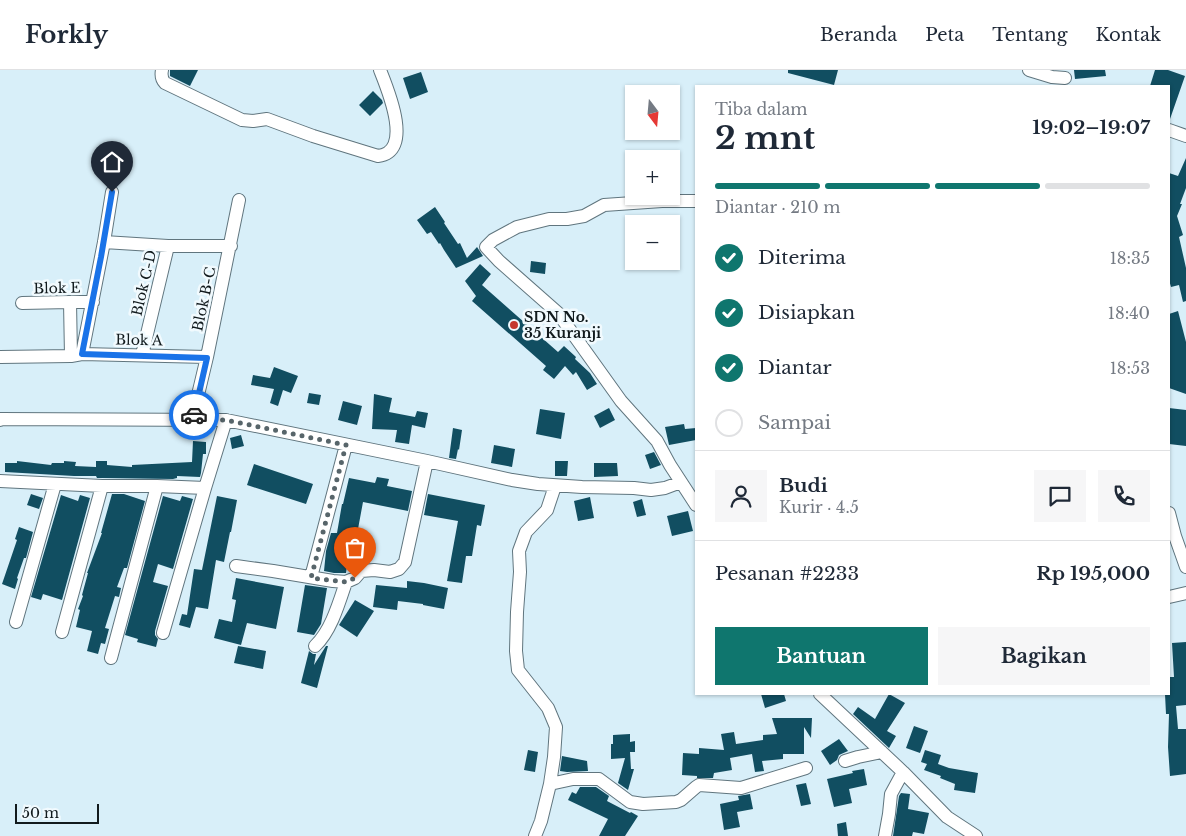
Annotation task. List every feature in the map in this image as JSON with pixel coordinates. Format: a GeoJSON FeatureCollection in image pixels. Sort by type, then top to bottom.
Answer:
{"type":"FeatureCollection","features":[{"type":"Feature","properties":{"kind":"street"},"geometry":{"type":"LineString","coordinates":[[158,72],[165,83],[242,120],[267,119],[313,136],[378,156],[384,155],[390,150],[395,144],[397,136],[392,99],[380,70]]}},
{"type":"Feature","properties":{"kind":"street"},"geometry":{"type":"LineString","coordinates":[[1029,70],[1052,77],[1064,78]]}},
{"type":"Feature","properties":{"kind":"street"},"geometry":{"type":"LineString","coordinates":[[1170,130],[1186,136]]}},
{"type":"Feature","properties":{"kind":"street"},"geometry":{"type":"LineString","coordinates":[[77,355],[93,302],[112,192]]}},
{"type":"Feature","properties":{"kind":"street","name":"Blok B-C"},"geometry":{"type":"LineString","coordinates":[[192,420],[231,246],[239,200]]}},
{"type":"Feature","properties":{"kind":"street"},"geometry":{"type":"LineString","coordinates":[[695,201],[604,205],[584,216],[549,219],[517,227],[492,240],[486,247],[499,261],[558,313],[621,401],[657,440],[695,503]]}},
{"type":"Feature","properties":{"kind":"street"},"geometry":{"type":"LineString","coordinates":[[104,242],[168,246],[231,246]]}},
{"type":"Feature","properties":{"kind":"street","name":"Blok C-D"},"geometry":{"type":"LineString","coordinates":[[142,355],[168,246]]}},
{"type":"Feature","properties":{"kind":"street"},"geometry":{"type":"LineString","coordinates":[[70,302],[77,355]]}},
{"type":"Feature","properties":{"kind":"street","name":"Blok E"},"geometry":{"type":"LineString","coordinates":[[22,303],[93,302]]}},
{"type":"Feature","properties":{"kind":"street","name":"Blok A"},"geometry":{"type":"LineString","coordinates":[[0,357],[142,355],[207,358]]}},
{"type":"Feature","properties":{"kind":"street"},"geometry":{"type":"LineString","coordinates":[[0,420],[226,420],[512,480],[555,486],[651,490],[681,482]]}},
{"type":"Feature","properties":{"kind":"street"},"geometry":{"type":"LineString","coordinates":[[163,633],[226,420]]}},
{"type":"Feature","properties":{"kind":"street"},"geometry":{"type":"LineString","coordinates":[[311,578],[346,445]]}},
{"type":"Feature","properties":{"kind":"street"},"geometry":{"type":"LineString","coordinates":[[236,566],[346,582],[355,578],[361,571],[390,572],[399,569],[405,562],[426,461]]}},
{"type":"Feature","properties":{"kind":"street"},"geometry":{"type":"LineString","coordinates":[[0,481],[102,486],[205,488]]}},
{"type":"Feature","properties":{"kind":"street"},"geometry":{"type":"LineString","coordinates":[[16,622],[55,484]]}},
{"type":"Feature","properties":{"kind":"street"},"geometry":{"type":"LineString","coordinates":[[62,632],[102,486]]}},
{"type":"Feature","properties":{"kind":"street"},"geometry":{"type":"LineString","coordinates":[[111,658],[157,486]]}},
{"type":"Feature","properties":{"kind":"street"},"geometry":{"type":"LineString","coordinates":[[535,836],[541,821],[550,784],[556,727],[548,708],[518,670],[516,651],[520,572],[519,551],[526,532],[547,510],[555,486]]}},
{"type":"Feature","properties":{"kind":"street"},"geometry":{"type":"LineString","coordinates":[[1170,521],[1172,536],[1186,567]]}},
{"type":"Feature","properties":{"kind":"street"},"geometry":{"type":"LineString","coordinates":[[315,646],[320,642],[334,617],[346,582]]}},
{"type":"Feature","properties":{"kind":"street"},"geometry":{"type":"LineString","coordinates":[[1170,598],[1186,592]]}},
{"type":"Feature","properties":{"kind":"street"},"geometry":{"type":"LineString","coordinates":[[821,695],[903,772],[947,817],[976,836]]}},
{"type":"Feature","properties":{"kind":"street"},"geometry":{"type":"LineString","coordinates":[[845,761],[882,752]]}},
{"type":"Feature","properties":{"kind":"street"},"geometry":{"type":"LineString","coordinates":[[550,784],[573,779],[599,780],[630,802],[643,804],[671,803],[681,800],[699,785],[742,788],[806,768]]}},
{"type":"Feature","properties":{"kind":"street"},"geometry":{"type":"LineString","coordinates":[[885,836],[891,794],[903,772]]}},
{"type":"Feature","properties":{"kind":"building"},"geometry":{"type":"Polygon","coordinates":[[[170,70],[198,70],[190,86],[170,76],[170,70]]]}},
{"type":"Feature","properties":{"kind":"building"},"geometry":{"type":"Polygon","coordinates":[[[788,70],[838,70],[834,85],[788,73],[788,70]]]}},
{"type":"Feature","properties":{"kind":"building"},"geometry":{"type":"Polygon","coordinates":[[[1074,70],[1105,70],[1106,76],[1075,79],[1074,70]]]}},
{"type":"Feature","properties":{"kind":"building"},"geometry":{"type":"Polygon","coordinates":[[[1155,70],[1168,70],[1185,76],[1170,119],[1170,85],[1150,85],[1155,70]]]}},
{"type":"Feature","properties":{"kind":"building"},"geometry":{"type":"Polygon","coordinates":[[[421,72],[428,92],[410,99],[403,78],[421,72]]]}},
{"type":"Feature","properties":{"kind":"building"},"geometry":{"type":"Polygon","coordinates":[[[373,91],[383,103],[370,116],[359,105],[373,91]]]}},
{"type":"Feature","properties":{"kind":"building"},"geometry":{"type":"Polygon","coordinates":[[[1186,158],[1186,188],[1177,216],[1183,235],[1179,237],[1186,268],[1186,301],[1183,302],[1179,285],[1171,287],[1170,284],[1170,173],[1178,176],[1186,158]]]}},
{"type":"Feature","properties":{"kind":"building"},"geometry":{"type":"Polygon","coordinates":[[[435,207],[458,244],[460,243],[467,258],[477,247],[483,256],[456,268],[440,243],[431,232],[427,234],[417,220],[435,207]]]}},
{"type":"Feature","properties":{"kind":"building"},"geometry":{"type":"Polygon","coordinates":[[[531,261],[546,263],[545,274],[530,272],[531,261]]]}},
{"type":"Feature","properties":{"kind":"building"},"geometry":{"type":"Polygon","coordinates":[[[480,264],[491,274],[482,285],[558,352],[564,346],[590,373],[597,384],[587,390],[576,372],[573,375],[565,366],[554,379],[543,370],[546,366],[472,301],[476,296],[465,281],[480,264]]]}},
{"type":"Feature","properties":{"kind":"building"},"geometry":{"type":"Polygon","coordinates":[[[1178,311],[1186,342],[1186,394],[1170,388],[1170,314],[1178,311]]]}},
{"type":"Feature","properties":{"kind":"building"},"geometry":{"type":"Polygon","coordinates":[[[274,367],[298,376],[291,393],[283,390],[278,406],[270,403],[274,389],[251,385],[253,375],[270,378],[274,367]]]}},
{"type":"Feature","properties":{"kind":"building"},"geometry":{"type":"Polygon","coordinates":[[[309,393],[321,395],[319,405],[307,403],[309,393]]]}},
{"type":"Feature","properties":{"kind":"building"},"geometry":{"type":"Polygon","coordinates":[[[374,394],[392,398],[389,412],[415,417],[417,411],[428,413],[425,428],[412,425],[409,444],[395,442],[397,430],[372,429],[374,394]]]}},
{"type":"Feature","properties":{"kind":"building"},"geometry":{"type":"Polygon","coordinates":[[[343,401],[362,406],[357,425],[338,420],[343,401]]]}},
{"type":"Feature","properties":{"kind":"building"},"geometry":{"type":"Polygon","coordinates":[[[609,408],[615,420],[600,428],[594,416],[609,408]]]}},
{"type":"Feature","properties":{"kind":"building"},"geometry":{"type":"Polygon","coordinates":[[[1170,408],[1186,410],[1186,446],[1170,444],[1170,408]]]}},
{"type":"Feature","properties":{"kind":"building"},"geometry":{"type":"Polygon","coordinates":[[[540,409],[565,413],[561,439],[536,434],[540,409]]]}},
{"type":"Feature","properties":{"kind":"building"},"geometry":{"type":"Polygon","coordinates":[[[684,424],[685,429],[695,428],[695,440],[669,445],[665,427],[684,424]]]}},
{"type":"Feature","properties":{"kind":"building"},"geometry":{"type":"Polygon","coordinates":[[[453,428],[462,430],[456,459],[449,458],[453,428]]]}},
{"type":"Feature","properties":{"kind":"building"},"geometry":{"type":"Polygon","coordinates":[[[241,435],[244,446],[232,449],[230,438],[241,435]]]}},
{"type":"Feature","properties":{"kind":"building"},"geometry":{"type":"Polygon","coordinates":[[[193,441],[206,442],[206,454],[203,454],[200,477],[177,476],[177,478],[173,479],[97,478],[96,476],[5,472],[5,463],[17,463],[17,461],[51,465],[52,463],[64,463],[64,461],[76,462],[75,466],[96,467],[96,461],[107,461],[107,465],[132,467],[132,465],[192,462],[193,441]]]}},
{"type":"Feature","properties":{"kind":"building"},"geometry":{"type":"Polygon","coordinates":[[[494,445],[515,449],[512,467],[491,463],[494,445]]]}},
{"type":"Feature","properties":{"kind":"building"},"geometry":{"type":"Polygon","coordinates":[[[654,452],[661,465],[650,469],[645,455],[654,452]]]}},
{"type":"Feature","properties":{"kind":"building"},"geometry":{"type":"Polygon","coordinates":[[[555,461],[568,461],[567,476],[555,476],[555,461]]]}},
{"type":"Feature","properties":{"kind":"building"},"geometry":{"type":"Polygon","coordinates":[[[594,463],[617,463],[618,476],[594,477],[594,463]]]}},
{"type":"Feature","properties":{"kind":"building"},"geometry":{"type":"Polygon","coordinates":[[[254,464],[313,484],[306,504],[247,485],[254,464]]]}},
{"type":"Feature","properties":{"kind":"building"},"geometry":{"type":"Polygon","coordinates":[[[377,477],[389,479],[387,486],[412,491],[408,511],[363,502],[358,529],[352,528],[346,573],[324,571],[326,551],[331,533],[337,533],[349,478],[375,483],[377,477]]]}},
{"type":"Feature","properties":{"kind":"building"},"geometry":{"type":"Polygon","coordinates":[[[31,494],[43,498],[39,509],[27,505],[31,494]]]}},
{"type":"Feature","properties":{"kind":"building"},"geometry":{"type":"Polygon","coordinates":[[[112,494],[124,494],[145,501],[127,568],[124,568],[117,587],[121,588],[119,597],[115,596],[105,628],[109,629],[105,644],[101,643],[98,654],[87,651],[92,631],[76,627],[80,610],[78,609],[83,596],[87,573],[102,533],[112,494]]]}},
{"type":"Feature","properties":{"kind":"building"},"geometry":{"type":"Polygon","coordinates":[[[428,494],[485,505],[481,526],[477,525],[472,556],[466,556],[462,583],[447,581],[458,521],[424,515],[428,494]]]}},
{"type":"Feature","properties":{"kind":"building"},"geometry":{"type":"Polygon","coordinates":[[[61,495],[78,501],[80,495],[90,498],[62,600],[43,594],[41,600],[31,597],[61,495]]]}},
{"type":"Feature","properties":{"kind":"building"},"geometry":{"type":"Polygon","coordinates":[[[163,496],[180,501],[182,496],[193,499],[173,569],[158,564],[153,582],[168,586],[155,631],[158,639],[156,647],[137,642],[138,639],[125,635],[163,496]]]}},
{"type":"Feature","properties":{"kind":"building"},"geometry":{"type":"Polygon","coordinates":[[[217,496],[237,500],[231,532],[224,562],[216,560],[208,609],[196,607],[190,628],[179,625],[182,614],[187,615],[194,569],[202,570],[217,496]]]}},
{"type":"Feature","properties":{"kind":"building"},"geometry":{"type":"Polygon","coordinates":[[[590,497],[594,518],[578,521],[574,501],[590,497]]]}},
{"type":"Feature","properties":{"kind":"building"},"geometry":{"type":"Polygon","coordinates":[[[642,499],[646,515],[637,517],[633,502],[642,499]]]}},
{"type":"Feature","properties":{"kind":"building"},"geometry":{"type":"Polygon","coordinates":[[[688,511],[693,531],[672,536],[667,516],[688,511]]]}},
{"type":"Feature","properties":{"kind":"building"},"geometry":{"type":"Polygon","coordinates":[[[19,527],[33,532],[15,589],[2,584],[17,540],[15,539],[19,527]]]}},
{"type":"Feature","properties":{"kind":"building"},"geometry":{"type":"Polygon","coordinates":[[[236,578],[284,587],[276,629],[247,623],[241,645],[214,638],[219,619],[232,622],[236,600],[232,599],[236,578]]]}},
{"type":"Feature","properties":{"kind":"building"},"geometry":{"type":"Polygon","coordinates":[[[407,581],[448,588],[444,609],[398,601],[397,610],[373,607],[376,585],[407,588],[407,581]]]}},
{"type":"Feature","properties":{"kind":"building"},"geometry":{"type":"Polygon","coordinates":[[[305,585],[327,588],[321,624],[314,635],[297,632],[305,585]]]}},
{"type":"Feature","properties":{"kind":"building"},"geometry":{"type":"Polygon","coordinates":[[[355,600],[374,611],[357,637],[339,625],[355,600]]]}},
{"type":"Feature","properties":{"kind":"building"},"geometry":{"type":"Polygon","coordinates":[[[1186,642],[1186,705],[1176,706],[1178,729],[1186,729],[1186,774],[1170,776],[1168,747],[1169,714],[1166,714],[1165,695],[1170,695],[1170,677],[1174,677],[1172,643],[1186,642]]]}},
{"type":"Feature","properties":{"kind":"building"},"geometry":{"type":"Polygon","coordinates":[[[238,646],[266,651],[263,669],[234,663],[238,646]]]}},
{"type":"Feature","properties":{"kind":"building"},"geometry":{"type":"Polygon","coordinates":[[[326,646],[328,646],[317,688],[301,683],[309,651],[316,654],[314,665],[326,646]]]}},
{"type":"Feature","properties":{"kind":"building"},"geometry":{"type":"Polygon","coordinates":[[[761,695],[784,695],[786,701],[765,708],[761,695]]]}},
{"type":"Feature","properties":{"kind":"building"},"geometry":{"type":"Polygon","coordinates":[[[888,695],[905,703],[887,731],[896,736],[889,748],[853,714],[858,707],[875,719],[888,695]]]}},
{"type":"Feature","properties":{"kind":"building"},"geometry":{"type":"Polygon","coordinates":[[[772,718],[812,718],[811,738],[804,727],[804,754],[783,754],[783,759],[762,761],[764,771],[755,772],[752,754],[730,758],[732,770],[714,773],[713,778],[697,778],[697,776],[682,775],[683,753],[699,754],[699,748],[724,750],[721,734],[734,732],[736,744],[763,740],[763,735],[777,734],[772,718]]]}},
{"type":"Feature","properties":{"kind":"building"},"geometry":{"type":"Polygon","coordinates":[[[914,726],[928,731],[920,753],[906,748],[914,726]]]}},
{"type":"Feature","properties":{"kind":"building"},"geometry":{"type":"Polygon","coordinates":[[[630,734],[630,742],[635,741],[635,752],[630,752],[631,769],[634,769],[628,790],[618,783],[625,758],[611,759],[611,744],[613,744],[613,735],[630,734]]]}},
{"type":"Feature","properties":{"kind":"building"},"geometry":{"type":"Polygon","coordinates":[[[839,739],[848,751],[839,755],[837,760],[830,765],[821,751],[839,739]]]}},
{"type":"Feature","properties":{"kind":"building"},"geometry":{"type":"Polygon","coordinates":[[[528,750],[538,752],[535,772],[524,770],[528,750]]]}},
{"type":"Feature","properties":{"kind":"building"},"geometry":{"type":"Polygon","coordinates":[[[925,750],[941,755],[938,764],[978,773],[975,793],[954,790],[955,784],[940,778],[941,776],[924,770],[927,764],[921,762],[925,750]]]}},
{"type":"Feature","properties":{"kind":"building"},"geometry":{"type":"Polygon","coordinates":[[[562,756],[587,761],[588,771],[560,771],[562,756]]]}},
{"type":"Feature","properties":{"kind":"building"},"geometry":{"type":"Polygon","coordinates":[[[864,769],[867,785],[849,789],[852,803],[834,807],[827,779],[864,769]]]}},
{"type":"Feature","properties":{"kind":"building"},"geometry":{"type":"Polygon","coordinates":[[[806,783],[811,804],[801,806],[796,785],[806,783]]]}},
{"type":"Feature","properties":{"kind":"building"},"geometry":{"type":"Polygon","coordinates":[[[580,787],[596,787],[609,796],[607,801],[638,816],[625,836],[599,836],[608,819],[568,800],[572,792],[576,794],[580,787]]]}},
{"type":"Feature","properties":{"kind":"building"},"geometry":{"type":"Polygon","coordinates":[[[901,793],[910,794],[908,809],[929,813],[924,834],[913,832],[912,836],[893,836],[901,793]]]}},
{"type":"Feature","properties":{"kind":"building"},"geometry":{"type":"Polygon","coordinates":[[[750,794],[753,809],[737,812],[740,827],[724,830],[720,804],[739,800],[738,796],[750,794]]]}},
{"type":"Feature","properties":{"kind":"building"},"geometry":{"type":"Polygon","coordinates":[[[846,822],[848,836],[838,836],[837,824],[846,822]]]}},
{"type":"Feature","properties":{"kind":"way so far"},"geometry":{"type":"LineString","coordinates":[[194,415],[192,420],[226,420],[346,445],[311,578],[346,582],[355,578]]}},
{"type":"Feature","properties":{"kind":"place","name":"SDN No. 35 Kuranji"},"geometry":{"type":"Point","coordinates":[514,325]}},
{"type":"Feature","properties":{"kind":"route"},"geometry":{"type":"LineString","coordinates":[[112,192],[82,354],[207,358],[194,415]]}}]}
